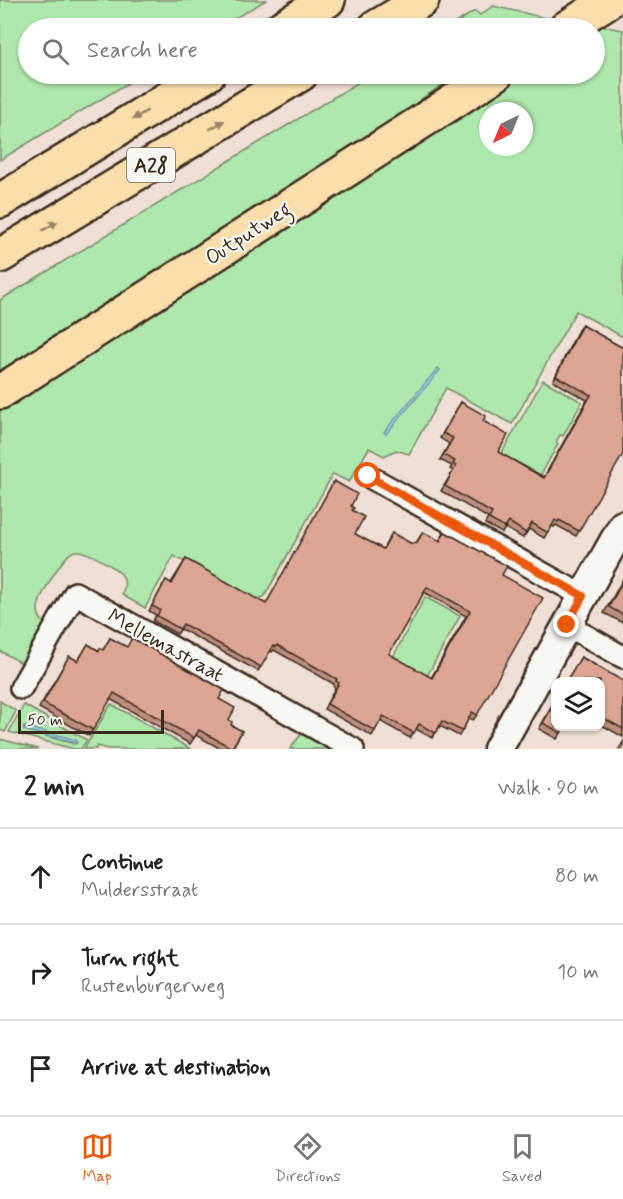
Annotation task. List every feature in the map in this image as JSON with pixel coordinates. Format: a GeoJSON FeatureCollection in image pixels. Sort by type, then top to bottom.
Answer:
{"type":"FeatureCollection","features":[{"type":"Feature","properties":{"kind":"main road"},"geometry":{"type":"LineString","coordinates":[[298,18],[328,0]]}},
{"type":"Feature","properties":{"kind":"main road"},"geometry":{"type":"LineString","coordinates":[[392,18],[422,0]]}},
{"type":"Feature","properties":{"kind":"main road"},"geometry":{"type":"LineString","coordinates":[[582,18],[610,0]]}},
{"type":"Feature","properties":{"kind":"main road","name":"A28"},"geometry":{"type":"LineString","coordinates":[[0,201],[192,84]]}},
{"type":"Feature","properties":{"kind":"main road","name":"A28"},"geometry":{"type":"LineString","coordinates":[[0,256],[284,84]]}},
{"type":"Feature","properties":{"kind":"main road","name":"Outputweg"},"geometry":{"type":"LineString","coordinates":[[0,392],[480,84]]}},
{"type":"Feature","properties":{"kind":"street"},"geometry":{"type":"LineString","coordinates":[[368,476],[583,596]]}},
{"type":"Feature","properties":{"kind":"street"},"geometry":{"type":"LineString","coordinates":[[498,749],[623,525]]}},
{"type":"Feature","properties":{"kind":"street","name":"Mellemastraat"},"geometry":{"type":"LineString","coordinates":[[21,688],[75,593],[353,749]]}},
{"type":"Feature","properties":{"kind":"street"},"geometry":{"type":"LineString","coordinates":[[567,625],[623,657]]}},
{"type":"Feature","properties":{"kind":"green space"},"geometry":{"type":"Polygon","coordinates":[[[0,0],[266,0],[235,18],[18,18],[18,84],[126,84],[0,160],[0,0]]]}},
{"type":"Feature","properties":{"kind":"green space"},"geometry":{"type":"Polygon","coordinates":[[[493,6],[546,18],[463,18],[475,11],[480,15],[493,6]]]}},
{"type":"Feature","properties":{"kind":"green space"},"geometry":{"type":"Polygon","coordinates":[[[605,27],[623,30],[623,337],[576,311],[512,424],[446,388],[409,454],[396,450],[384,456],[369,448],[349,482],[333,474],[264,597],[253,600],[174,556],[145,608],[122,595],[124,579],[120,573],[93,556],[75,551],[58,567],[39,603],[38,612],[46,625],[27,666],[0,651],[0,403],[501,84],[605,84],[605,27]]]}},
{"type":"Feature","properties":{"kind":"green space"},"geometry":{"type":"Polygon","coordinates":[[[356,84],[444,84],[363,145],[0,378],[0,300],[356,84]]]}},
{"type":"Feature","properties":{"kind":"green space"},"geometry":{"type":"Polygon","coordinates":[[[543,380],[582,402],[563,436],[560,435],[556,442],[558,444],[539,478],[500,456],[543,380]]]}},
{"type":"Feature","properties":{"kind":"green space"},"geometry":{"type":"Polygon","coordinates":[[[425,597],[460,616],[427,676],[393,657],[425,597]]]}},
{"type":"Feature","properties":{"kind":"green space"},"geometry":{"type":"Polygon","coordinates":[[[0,701],[16,711],[5,732],[0,730],[0,701]]]}},
{"type":"Feature","properties":{"kind":"green space"},"geometry":{"type":"Polygon","coordinates":[[[111,704],[191,749],[108,749],[97,746],[96,749],[84,749],[111,704]]]}},
{"type":"Feature","properties":{"kind":"green space"},"geometry":{"type":"Polygon","coordinates":[[[24,705],[87,740],[81,749],[74,749],[9,732],[24,705]],[[24,727],[24,730],[75,744],[76,740],[24,727]]]}},
{"type":"Feature","properties":{"kind":"green space"},"geometry":{"type":"Polygon","coordinates":[[[302,733],[330,749],[290,749],[302,733]]]}},
{"type":"Feature","properties":{"kind":"green space"},"geometry":{"type":"Polygon","coordinates":[[[0,739],[38,749],[0,749],[0,739]]]}},
{"type":"Feature","properties":{"kind":"water"},"geometry":{"type":"Polygon","coordinates":[[[438,368],[440,370],[386,434],[384,432],[438,368]]]}},
{"type":"Feature","properties":{"kind":"water"},"geometry":{"type":"Polygon","coordinates":[[[25,727],[76,740],[77,743],[24,730],[25,727]]]}},
{"type":"Feature","properties":{"kind":"building"},"geometry":{"type":"Polygon","coordinates":[[[582,325],[623,348],[623,454],[579,531],[559,520],[558,522],[555,520],[548,533],[532,523],[526,533],[509,522],[505,528],[489,519],[492,513],[445,486],[456,466],[453,464],[455,461],[443,455],[453,438],[443,433],[461,402],[486,416],[483,421],[508,435],[498,452],[544,478],[591,395],[556,376],[582,325]]]}},
{"type":"Feature","properties":{"kind":"building"},"geometry":{"type":"Polygon","coordinates":[[[334,481],[357,494],[351,506],[354,508],[352,510],[364,517],[355,534],[383,549],[392,533],[416,544],[423,532],[440,541],[445,532],[507,566],[502,575],[543,598],[477,715],[472,712],[462,731],[442,721],[436,733],[419,724],[414,733],[383,716],[375,731],[327,704],[339,683],[337,679],[277,645],[273,646],[261,667],[183,624],[180,629],[157,616],[160,610],[152,606],[166,580],[172,584],[186,559],[266,604],[334,481]],[[427,587],[389,654],[432,678],[470,611],[427,587]]]}},
{"type":"Feature","properties":{"kind":"building"},"geometry":{"type":"Polygon","coordinates":[[[623,581],[623,615],[609,607],[623,581]]]}},
{"type":"Feature","properties":{"kind":"building"},"geometry":{"type":"Polygon","coordinates":[[[110,638],[127,647],[132,638],[224,690],[219,699],[235,708],[229,720],[232,722],[231,725],[242,731],[232,748],[199,730],[194,738],[114,693],[93,730],[43,703],[69,656],[78,661],[88,644],[99,651],[100,648],[103,650],[110,638]]]}},
{"type":"Feature","properties":{"kind":"building"},"geometry":{"type":"Polygon","coordinates":[[[581,657],[623,681],[623,729],[605,719],[605,677],[569,677],[581,657]]]}},
{"type":"Feature","properties":{"kind":"building"},"geometry":{"type":"Polygon","coordinates":[[[551,709],[551,727],[543,723],[551,709]]]}},
{"type":"Feature","properties":{"kind":"route"},"geometry":{"type":"LineString","coordinates":[[368,476],[583,596],[567,625]]}}]}
